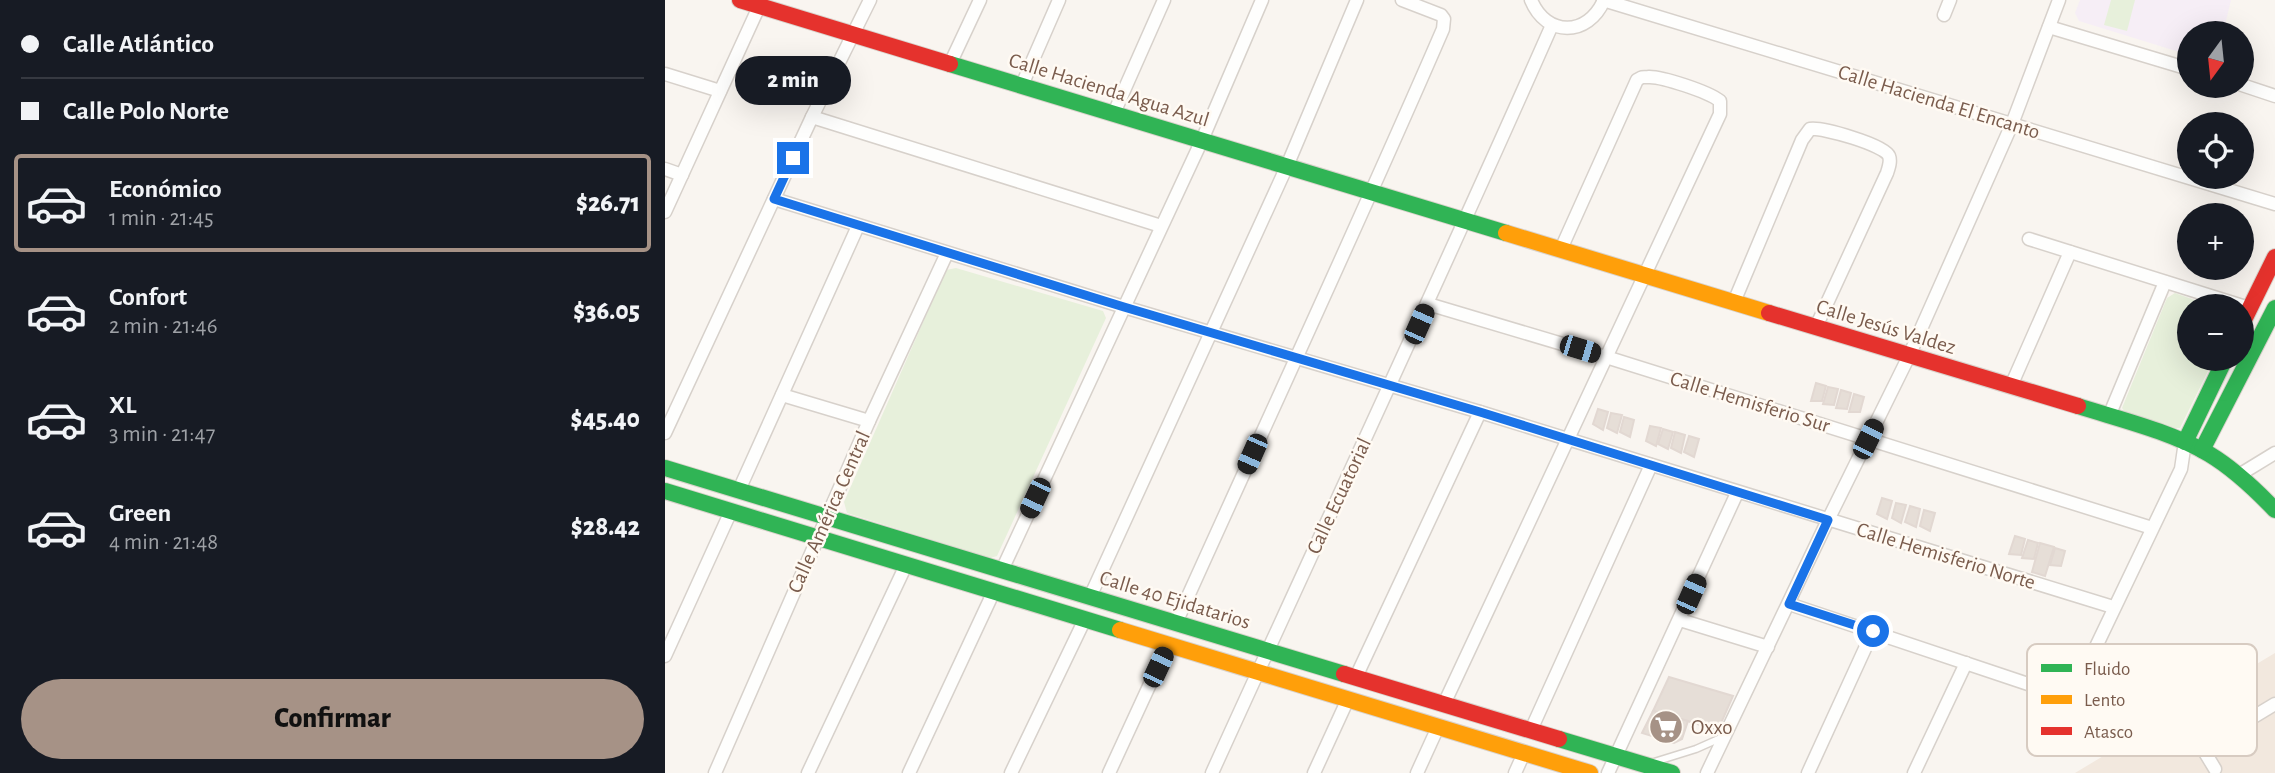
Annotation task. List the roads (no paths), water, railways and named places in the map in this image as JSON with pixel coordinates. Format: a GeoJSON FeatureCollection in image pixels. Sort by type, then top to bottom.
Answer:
{"type":"FeatureCollection","features":[{"type":"Feature","properties":{"kind":"main road","name":"Calle Hacienda Agua Azul"},"geometry":{"type":"LineString","coordinates":[[740,0],[761,3],[855,35],[1466,220]]}},
{"type":"Feature","properties":{"kind":"main road","name":"Calle Jesús Valdez"},"geometry":{"type":"LineString","coordinates":[[1466,220],[2109,416],[2185,442],[2239,475],[2275,510]]}},
{"type":"Feature","properties":{"kind":"main road"},"geometry":{"type":"LineString","coordinates":[[2254,298],[2275,257]]}},
{"type":"Feature","properties":{"kind":"main road"},"geometry":{"type":"LineString","coordinates":[[2202,450],[2274,312]]}},
{"type":"Feature","properties":{"kind":"main road"},"geometry":{"type":"LineString","coordinates":[[2185,442],[2219,371]]}},
{"type":"Feature","properties":{"kind":"main road","name":"Calle 40 Ejidatarios"},"geometry":{"type":"LineString","coordinates":[[665,468],[1672,773]]}},
{"type":"Feature","properties":{"kind":"main road"},"geometry":{"type":"LineString","coordinates":[[665,491],[1590,773]]}},
{"type":"Feature","properties":{"kind":"street"},"geometry":{"type":"LineString","coordinates":[[665,433],[870,0]]}},
{"type":"Feature","properties":{"kind":"street"},"geometry":{"type":"LineString","coordinates":[[950,64],[980,0]]}},
{"type":"Feature","properties":{"kind":"street"},"geometry":{"type":"LineString","coordinates":[[1021,85],[1059,0]]}},
{"type":"Feature","properties":{"kind":"street"},"geometry":{"type":"LineString","coordinates":[[1114,113],[1164,0]]}},
{"type":"Feature","properties":{"kind":"street"},"geometry":{"type":"LineString","coordinates":[[1002,570],[1202,140],[1262,0]]}},
{"type":"Feature","properties":{"kind":"street"},"geometry":{"type":"LineString","coordinates":[[1090,597],[1287,166],[1357,0]]}},
{"type":"Feature","properties":{"kind":"street"},"geometry":{"type":"LineString","coordinates":[[1176,623],[1295,357],[1373,192],[1444,24],[1444,19],[1437,11],[1402,0]]}},
{"type":"Feature","properties":{"kind":"street"},"geometry":{"type":"LineString","coordinates":[[1531,0],[1542,19],[1562,28],[1583,24],[1592,18],[1604,0]]}},
{"type":"Feature","properties":{"kind":"street","name":"Calle Hacienda El Encanto"},"geometry":{"type":"LineString","coordinates":[[1604,0],[2275,204]]}},
{"type":"Feature","properties":{"kind":"street"},"geometry":{"type":"LineString","coordinates":[[1944,15],[1950,0]]}},
{"type":"Feature","properties":{"kind":"street"},"geometry":{"type":"LineString","coordinates":[[1707,773],[1909,356],[2012,124],[2059,0]]}},
{"type":"Feature","properties":{"kind":"street"},"geometry":{"type":"LineString","coordinates":[[665,212],[761,3]]}},
{"type":"Feature","properties":{"kind":"street","name":"Calle Ecuatorial"},"geometry":{"type":"LineString","coordinates":[[1212,773],[1428,304],[1552,25]]}},
{"type":"Feature","properties":{"kind":"street"},"geometry":{"type":"LineString","coordinates":[[2049,27],[2177,65]]}},
{"type":"Feature","properties":{"kind":"street"},"geometry":{"type":"LineString","coordinates":[[665,74],[720,91]]}},
{"type":"Feature","properties":{"kind":"street"},"geometry":{"type":"LineString","coordinates":[[1444,704],[1720,114],[1720,101],[1709,94],[1655,77],[1643,77],[1634,85],[1561,249]]}},
{"type":"Feature","properties":{"kind":"street"},"geometry":{"type":"LineString","coordinates":[[2254,89],[2275,96]]}},
{"type":"Feature","properties":{"kind":"street"},"geometry":{"type":"LineString","coordinates":[[813,117],[1161,226]]}},
{"type":"Feature","properties":{"kind":"street"},"geometry":{"type":"LineString","coordinates":[[1734,302],[1802,140],[1810,129],[1824,129],[1881,148],[1886,151],[1890,160],[1887,173],[1816,327]]}},
{"type":"Feature","properties":{"kind":"street"},"geometry":{"type":"LineString","coordinates":[[665,170],[682,175]]}},
{"type":"Feature","properties":{"kind":"street","name":"Calle Hemisferio Norte"},"geometry":{"type":"LineString","coordinates":[[774,199],[2113,607]]}},
{"type":"Feature","properties":{"kind":"street"},"geometry":{"type":"LineString","coordinates":[[739,491],[858,226]]}},
{"type":"Feature","properties":{"kind":"street"},"geometry":{"type":"LineString","coordinates":[[2029,239],[2204,294]]}},
{"type":"Feature","properties":{"kind":"street"},"geometry":{"type":"LineString","coordinates":[[2011,386],[2070,252]]}},
{"type":"Feature","properties":{"kind":"street","name":"Calle América Central"},"geometry":{"type":"LineString","coordinates":[[715,773],[869,421],[947,253]]}},
{"type":"Feature","properties":{"kind":"street"},"geometry":{"type":"LineString","coordinates":[[2109,416],[2165,282]]}},
{"type":"Feature","properties":{"kind":"street","name":"Calle Hemisferio Sur"},"geometry":{"type":"LineString","coordinates":[[1428,304],[2152,528]]}},
{"type":"Feature","properties":{"kind":"street"},"geometry":{"type":"LineString","coordinates":[[782,395],[869,421]]}},
{"type":"Feature","properties":{"kind":"street"},"geometry":{"type":"LineString","coordinates":[[1356,677],[1480,412]]}},
{"type":"Feature","properties":{"kind":"street"},"geometry":{"type":"LineString","coordinates":[[2096,644],[2181,469],[2185,442]]}},
{"type":"Feature","properties":{"kind":"street"},"geometry":{"type":"LineString","coordinates":[[2181,469],[2202,450]]}},
{"type":"Feature","properties":{"kind":"street"},"geometry":{"type":"LineString","coordinates":[[2239,475],[2275,453]]}},
{"type":"Feature","properties":{"kind":"street"},"geometry":{"type":"LineString","coordinates":[[1531,730],[1651,465]]}},
{"type":"Feature","properties":{"kind":"street"},"geometry":{"type":"LineString","coordinates":[[1608,773],[1737,493]]}},
{"type":"Feature","properties":{"kind":"street"},"geometry":{"type":"LineString","coordinates":[[665,656],[731,511]]}},
{"type":"Feature","properties":{"kind":"street"},"geometry":{"type":"LineString","coordinates":[[808,773],[906,565]]}},
{"type":"Feature","properties":{"kind":"street"},"geometry":{"type":"LineString","coordinates":[[909,773],[994,591]]}},
{"type":"Feature","properties":{"kind":"street"},"geometry":{"type":"LineString","coordinates":[[1789,604],[2027,684]]}},
{"type":"Feature","properties":{"kind":"street"},"geometry":{"type":"LineString","coordinates":[[1011,773],[1084,619]]}},
{"type":"Feature","properties":{"kind":"street"},"geometry":{"type":"LineString","coordinates":[[1679,620],[1768,647]]}},
{"type":"Feature","properties":{"kind":"street"},"geometry":{"type":"LineString","coordinates":[[1808,773],[1873,631]]}},
{"type":"Feature","properties":{"kind":"street"},"geometry":{"type":"LineString","coordinates":[[1109,773],[1168,645]]}},
{"type":"Feature","properties":{"kind":"street"},"geometry":{"type":"LineString","coordinates":[[1914,773],[1966,663]]}},
{"type":"Feature","properties":{"kind":"street"},"geometry":{"type":"LineString","coordinates":[[1314,773],[1347,699]]}},
{"type":"Feature","properties":{"kind":"street"},"geometry":{"type":"LineString","coordinates":[[2257,715],[2275,704]]}},
{"type":"Feature","properties":{"kind":"street"},"geometry":{"type":"LineString","coordinates":[[1417,773],[1438,727]]}},
{"type":"Feature","properties":{"kind":"street"},"geometry":{"type":"LineString","coordinates":[[1514,773],[1524,753]]}},
{"type":"Feature","properties":{"kind":"street"},"geometry":{"type":"LineString","coordinates":[[2207,756],[2215,769]]}},
{"type":"Feature","properties":{"kind":"lane"},"geometry":{"type":"LineString","coordinates":[[1644,764],[1696,749],[1724,736]]}},
{"type":"Feature","properties":{"kind":"place","name":"Oxxo"},"geometry":{"type":"Point","coordinates":[1666,727]}}]}
